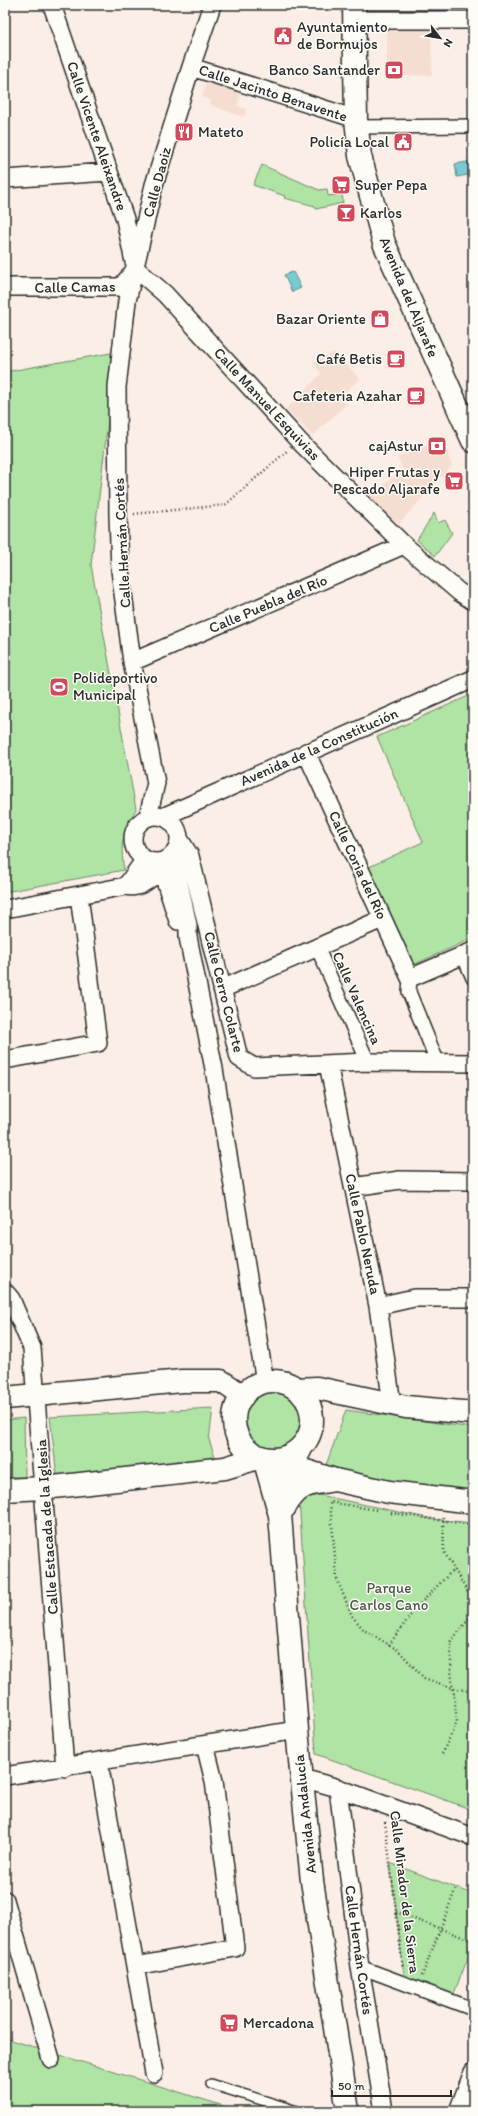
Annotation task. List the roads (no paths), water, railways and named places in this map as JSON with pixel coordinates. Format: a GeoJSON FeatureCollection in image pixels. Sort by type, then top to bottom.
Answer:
{"type":"FeatureCollection","features":[{"type":"Feature","properties":{"kind":"main road","name":"Avenida del Aljarafe"},"geometry":{"type":"LineString","coordinates":[[354,12],[356,123],[360,156],[384,243],[473,441]]}},
{"type":"Feature","properties":{"kind":"main road"},"geometry":{"type":"LineString","coordinates":[[5,1398],[182,1381],[221,1381],[243,1396]]}},
{"type":"Feature","properties":{"kind":"main road"},"geometry":{"type":"LineString","coordinates":[[280,1514],[292,1467],[309,1435],[311,1416],[305,1398],[296,1389],[281,1383],[265,1382],[253,1387],[243,1396],[236,1407],[234,1420],[236,1433],[242,1444],[252,1453],[292,1467],[335,1480],[389,1492],[473,1502]]}},
{"type":"Feature","properties":{"kind":"main road"},"geometry":{"type":"LineString","coordinates":[[296,1389],[317,1388],[406,1407],[473,1413]]}},
{"type":"Feature","properties":{"kind":"main road"},"geometry":{"type":"LineString","coordinates":[[5,1490],[44,1488],[229,1468],[265,1458],[285,1457],[294,1453],[302,1446]]}},
{"type":"Feature","properties":{"kind":"main road"},"geometry":{"type":"LineString","coordinates":[[265,1458],[280,1514]]}},
{"type":"Feature","properties":{"kind":"main road"},"geometry":{"type":"LineString","coordinates":[[280,1514],[293,1494],[305,1484],[335,1480]]}},
{"type":"Feature","properties":{"kind":"main road","name":"Avenida Andalucía"},"geometry":{"type":"LineString","coordinates":[[280,1514],[297,1730],[312,1882],[348,2111]]}},
{"type":"Feature","properties":{"kind":"street","name":"Calle Vicente Aleixandre"},"geometry":{"type":"LineString","coordinates":[[52,5],[125,219],[135,268]]}},
{"type":"Feature","properties":{"kind":"street","name":"Calle Daoiz"},"geometry":{"type":"LineString","coordinates":[[135,268],[154,185],[212,5]]}},
{"type":"Feature","properties":{"kind":"street"},"geometry":{"type":"LineString","coordinates":[[354,12],[473,20]]}},
{"type":"Feature","properties":{"kind":"street","name":"Calle Jacinto Benavente"},"geometry":{"type":"LineString","coordinates":[[191,67],[356,123]]}},
{"type":"Feature","properties":{"kind":"street"},"geometry":{"type":"LineString","coordinates":[[356,123],[473,126]]}},
{"type":"Feature","properties":{"kind":"street"},"geometry":{"type":"LineString","coordinates":[[5,179],[108,172]]}},
{"type":"Feature","properties":{"kind":"street","name":"Calle Camas"},"geometry":{"type":"LineString","coordinates":[[5,287],[121,287],[135,268]]}},
{"type":"Feature","properties":{"kind":"street","name":"Calle Manuel Esquivias"},"geometry":{"type":"LineString","coordinates":[[135,268],[165,294],[299,441],[404,545],[459,592],[473,601]]}},
{"type":"Feature","properties":{"kind":"street","name":"Calle Hernán Cortés"},"geometry":{"type":"LineString","coordinates":[[135,268],[127,301],[117,387],[120,570],[132,662],[156,783],[157,816]]}},
{"type":"Feature","properties":{"kind":"street","name":"Calle Puebla del Río"},"geometry":{"type":"LineString","coordinates":[[132,662],[404,545]]}},
{"type":"Feature","properties":{"kind":"street","name":"Avenida de la Constitución"},"geometry":{"type":"LineString","coordinates":[[157,816],[473,679]]}},
{"type":"Feature","properties":{"kind":"street","name":"Calle Coria del Río"},"geometry":{"type":"LineString","coordinates":[[306,752],[410,978]]}},
{"type":"Feature","properties":{"kind":"street"},"geometry":{"type":"LineString","coordinates":[[5,909],[126,886],[163,857],[179,832],[175,824],[157,816],[141,820],[132,835],[133,844],[136,851],[163,857]]}},
{"type":"Feature","properties":{"kind":"street","name":"Calle Cerro Colarte"},"geometry":{"type":"LineString","coordinates":[[163,857],[190,856],[239,1058],[254,1067],[368,1062],[437,1061],[473,1063]]}},
{"type":"Feature","properties":{"kind":"street"},"geometry":{"type":"LineString","coordinates":[[163,857],[180,927],[188,936],[214,1069],[265,1382]]}},
{"type":"Feature","properties":{"kind":"street"},"geometry":{"type":"LineString","coordinates":[[5,1060],[98,1043],[80,894]]}},
{"type":"Feature","properties":{"kind":"street"},"geometry":{"type":"LineString","coordinates":[[222,989],[317,946],[382,919]]}},
{"type":"Feature","properties":{"kind":"street","name":"Calle Valencina"},"geometry":{"type":"LineString","coordinates":[[317,946],[368,1062]]}},
{"type":"Feature","properties":{"kind":"street"},"geometry":{"type":"LineString","coordinates":[[437,1061],[409,992],[410,978],[468,953],[473,978]]}},
{"type":"Feature","properties":{"kind":"street","name":"Calle Pablo Neruda"},"geometry":{"type":"LineString","coordinates":[[328,1064],[378,1306],[392,1404]]}},
{"type":"Feature","properties":{"kind":"street"},"geometry":{"type":"LineString","coordinates":[[353,1187],[400,1180],[473,1180]]}},
{"type":"Feature","properties":{"kind":"street","name":"Calle Estacada de la Iglesia"},"geometry":{"type":"LineString","coordinates":[[5,1292],[11,1300],[32,1348],[65,1768]]}},
{"type":"Feature","properties":{"kind":"street"},"geometry":{"type":"LineString","coordinates":[[378,1306],[414,1298],[473,1298]]}},
{"type":"Feature","properties":{"kind":"street"},"geometry":{"type":"LineString","coordinates":[[5,1776],[65,1768],[297,1730]]}},
{"type":"Feature","properties":{"kind":"street"},"geometry":{"type":"LineString","coordinates":[[135,1966],[235,1948],[214,1781],[205,1745]]}},
{"type":"Feature","properties":{"kind":"street"},"geometry":{"type":"LineString","coordinates":[[99,1762],[154,2073]]}},
{"type":"Feature","properties":{"kind":"street"},"geometry":{"type":"LineString","coordinates":[[302,1778],[338,1788],[473,1837]]}},
{"type":"Feature","properties":{"kind":"street","name":"Calle Hernán Cortés"},"geometry":{"type":"LineString","coordinates":[[338,1788],[360,1967],[384,2111]]}},
{"type":"Feature","properties":{"kind":"street"},"geometry":{"type":"LineString","coordinates":[[5,1900],[51,2059]]}},
{"type":"Feature","properties":{"kind":"street"},"geometry":{"type":"LineString","coordinates":[[360,1967],[473,2009]]}},
{"type":"Feature","properties":{"kind":"street"},"geometry":{"type":"LineString","coordinates":[[458,2111],[473,2072]]}},
{"type":"Feature","properties":{"kind":"lane"},"geometry":{"type":"LineString","coordinates":[[211,2084],[297,2111]]}},
{"type":"Feature","properties":{"kind":"water"},"geometry":{"type":"Polygon","coordinates":[[[473,161],[473,174],[457,177],[455,164],[473,161]]]}},
{"type":"Feature","properties":{"kind":"water"},"geometry":{"type":"Polygon","coordinates":[[[293,272],[301,288],[292,292],[284,275],[293,272]]]}},
{"type":"Feature","properties":{"kind":"place","name":"Ayuntamiento de Bormujos"},"geometry":{"type":"Point","coordinates":[283,36]}},
{"type":"Feature","properties":{"kind":"place","name":"Banco Santander"},"geometry":{"type":"Point","coordinates":[394,70]}},
{"type":"Feature","properties":{"kind":"place","name":"Mateto"},"geometry":{"type":"Point","coordinates":[184,132]}},
{"type":"Feature","properties":{"kind":"place","name":"Policía Local"},"geometry":{"type":"Point","coordinates":[403,142]}},
{"type":"Feature","properties":{"kind":"place","name":"Super Pepa"},"geometry":{"type":"Point","coordinates":[341,185]}},
{"type":"Feature","properties":{"kind":"place","name":"Karlos"},"geometry":{"type":"Point","coordinates":[346,213]}},
{"type":"Feature","properties":{"kind":"place","name":"Bazar Oriente"},"geometry":{"type":"Point","coordinates":[380,319]}},
{"type":"Feature","properties":{"kind":"place","name":"Café Betis"},"geometry":{"type":"Point","coordinates":[396,359]}},
{"type":"Feature","properties":{"kind":"place","name":"Cafeteria Azahar"},"geometry":{"type":"Point","coordinates":[416,396]}},
{"type":"Feature","properties":{"kind":"place","name":"cajAstur"},"geometry":{"type":"Point","coordinates":[437,446]}},
{"type":"Feature","properties":{"kind":"place","name":"Hiper Frutas y Pescado Aljarafe"},"geometry":{"type":"Point","coordinates":[454,481]}},
{"type":"Feature","properties":{"kind":"place","name":"Polideportivo Municipal"},"geometry":{"type":"Point","coordinates":[59,687]}},
{"type":"Feature","properties":{"kind":"place","name":"Mercadona"},"geometry":{"type":"Point","coordinates":[229,2023]}},
{"type":"Feature","properties":{"kind":"park label","name":"Parque Carlos Cano"},"geometry":{"type":"Point","coordinates":[389,1596]}}]}
